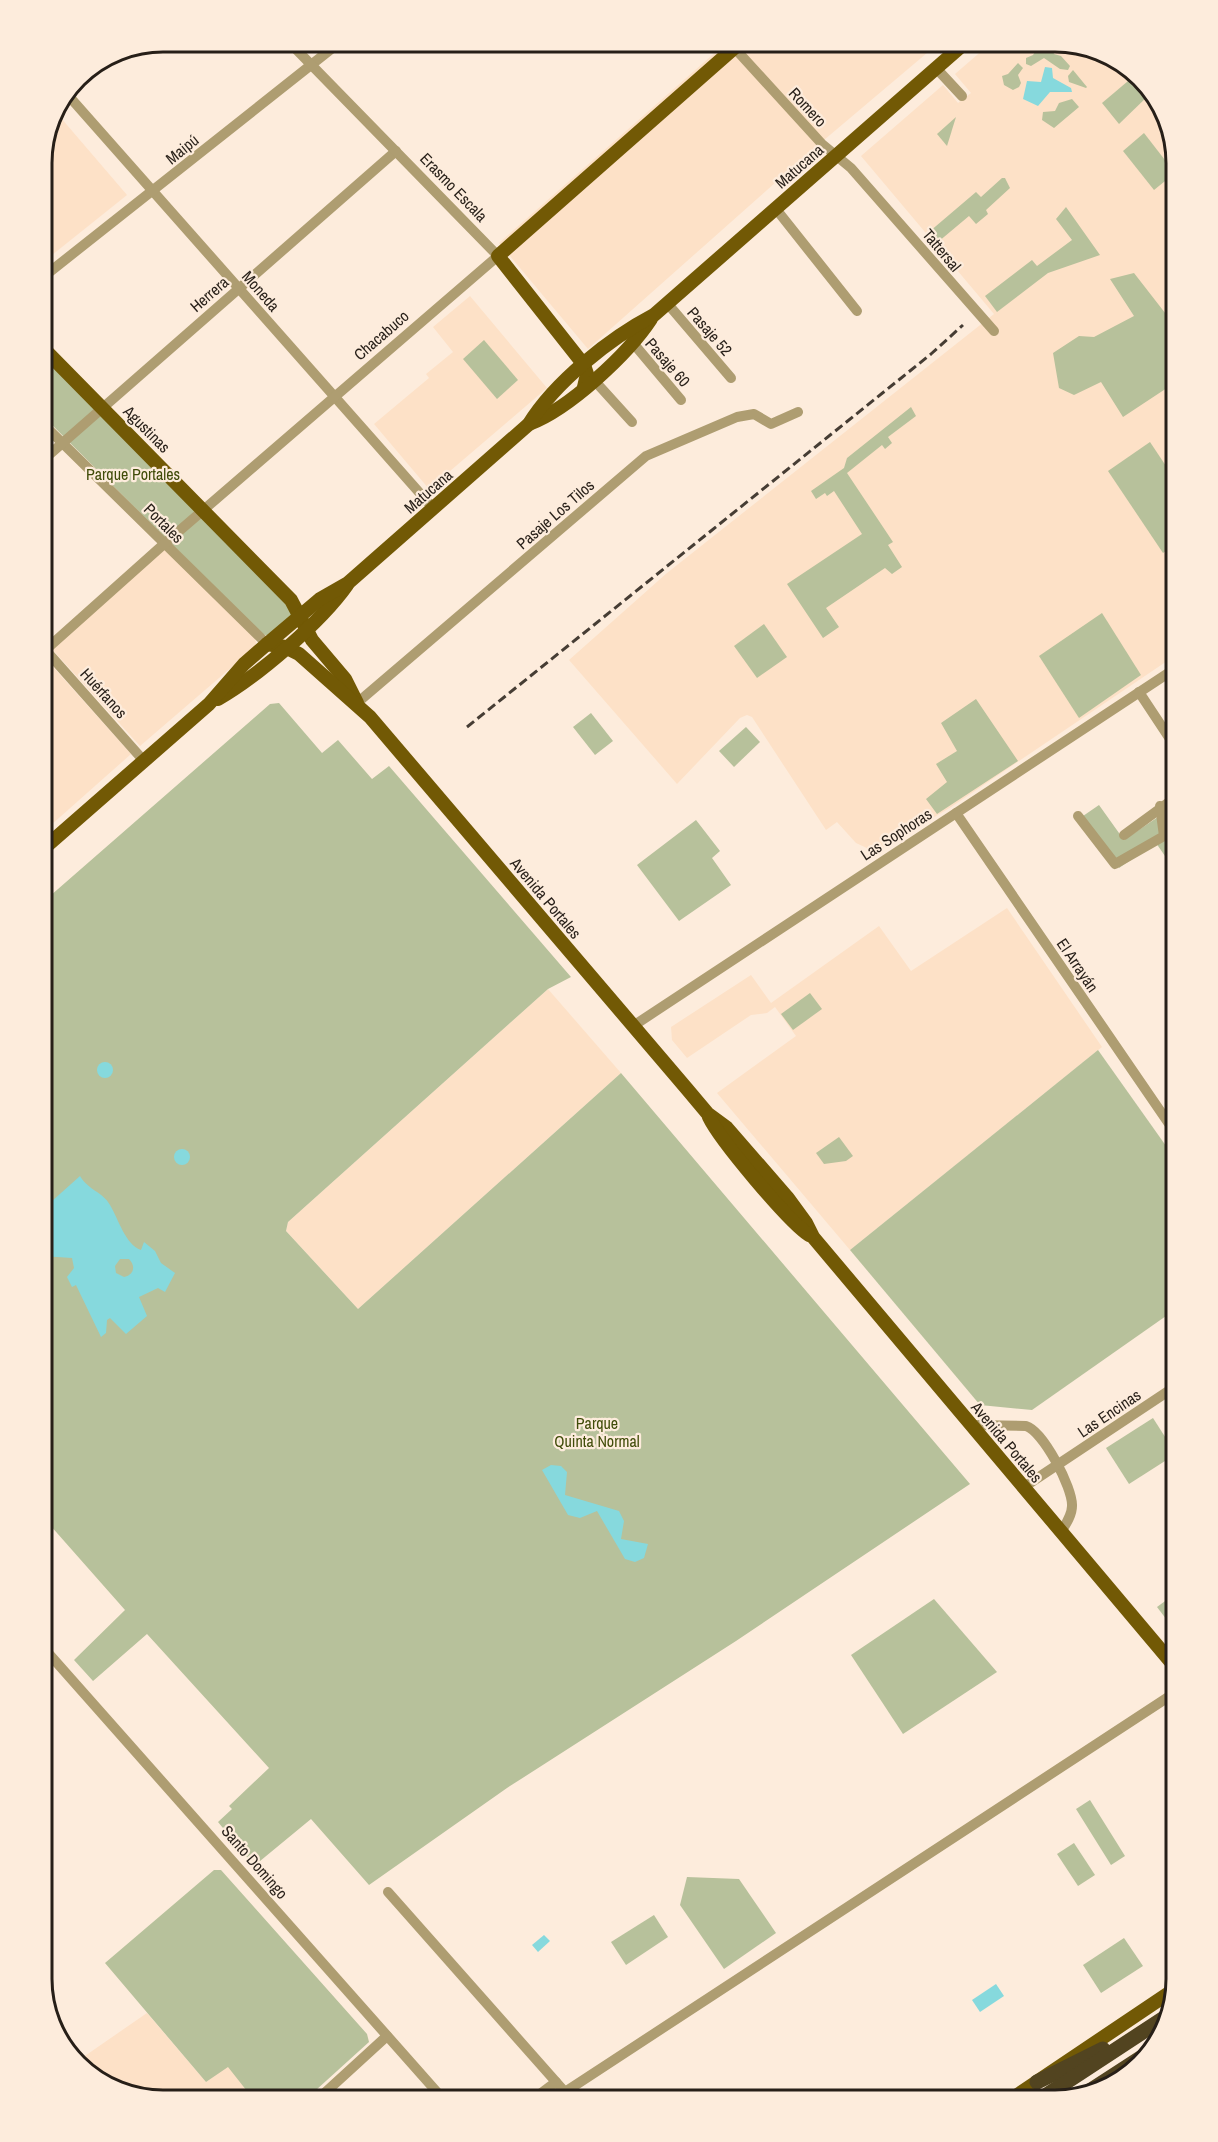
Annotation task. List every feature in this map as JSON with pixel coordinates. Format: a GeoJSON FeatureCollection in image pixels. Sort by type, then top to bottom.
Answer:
{"type":"FeatureCollection","features":[{"type":"Feature","properties":{"kind":"highway"},"geometry":{"type":"LineString","coordinates":[[1054,2090],[1155,2024]]}},
{"type":"Feature","properties":{"kind":"highway"},"geometry":{"type":"LineString","coordinates":[[1037,2082],[1150,2028]]}},
{"type":"Feature","properties":{"kind":"main road","name":"Chacabuco"},"geometry":{"type":"LineString","coordinates":[[498,256],[725,53]]}},
{"type":"Feature","properties":{"kind":"main road","name":"Matucana"},"geometry":{"type":"LineString","coordinates":[[529,424],[554,412],[589,383],[633,343],[654,315],[667,303],[953,53]]}},
{"type":"Feature","properties":{"kind":"main road","name":"Erasmo Escala"},"geometry":{"type":"LineString","coordinates":[[498,256],[585,365]]}},
{"type":"Feature","properties":{"kind":"main road","name":"Matucana"},"geometry":{"type":"LineString","coordinates":[[53,841],[209,704],[244,664],[300,615],[320,599],[348,583],[529,424],[548,398],[585,365],[619,336],[654,315]]}},
{"type":"Feature","properties":{"kind":"main road","name":"Agustinas"},"geometry":{"type":"LineString","coordinates":[[53,357],[286,594],[300,615]]}},
{"type":"Feature","properties":{"kind":"main road"},"geometry":{"type":"LineString","coordinates":[[585,365],[589,383]]}},
{"type":"Feature","properties":{"kind":"main road","name":"Matucana"},"geometry":{"type":"LineString","coordinates":[[209,704],[243,682],[306,629],[334,603],[348,583]]}},
{"type":"Feature","properties":{"kind":"main road","name":"Avenida Portales"},"geometry":{"type":"LineString","coordinates":[[300,615],[312,640],[345,679],[357,703],[708,1114],[727,1128],[787,1197],[813,1237],[1166,1656]]}},
{"type":"Feature","properties":{"kind":"main road","name":"Avenida Portales"},"geometry":{"type":"LineString","coordinates":[[267,644],[285,647],[299,654],[337,690],[357,703]]}},
{"type":"Feature","properties":{"kind":"main road"},"geometry":{"type":"LineString","coordinates":[[1025,2090],[1164,1995]]}},
{"type":"Feature","properties":{"kind":"street","name":"Erasmo Escala"},"geometry":{"type":"LineString","coordinates":[[300,53],[498,256]]}},
{"type":"Feature","properties":{"kind":"street","name":"Maipú"},"geometry":{"type":"LineString","coordinates":[[53,270],[326,53]]}},
{"type":"Feature","properties":{"kind":"street","name":"Romero"},"geometry":{"type":"LineString","coordinates":[[743,53],[822,144],[869,187]]}},
{"type":"Feature","properties":{"kind":"street"},"geometry":{"type":"LineString","coordinates":[[936,68],[962,96]]}},
{"type":"Feature","properties":{"kind":"street","name":"Moneda"},"geometry":{"type":"LineString","coordinates":[[72,100],[433,508]]}},
{"type":"Feature","properties":{"kind":"street","name":"Herrera"},"geometry":{"type":"LineString","coordinates":[[53,452],[396,151]]}},
{"type":"Feature","properties":{"kind":"street","name":"Tattersal"},"geometry":{"type":"LineString","coordinates":[[869,187],[994,331]]}},
{"type":"Feature","properties":{"kind":"street"},"geometry":{"type":"LineString","coordinates":[[776,209],[857,311]]}},
{"type":"Feature","properties":{"kind":"street","name":"Chacabuco"},"geometry":{"type":"LineString","coordinates":[[53,641],[498,256]]}},
{"type":"Feature","properties":{"kind":"street","name":"Pasaje 52"},"geometry":{"type":"LineString","coordinates":[[667,303],[731,378]]}},
{"type":"Feature","properties":{"kind":"street","name":"Pasaje 60"},"geometry":{"type":"LineString","coordinates":[[633,343],[681,400]]}},
{"type":"Feature","properties":{"kind":"street"},"geometry":{"type":"LineString","coordinates":[[589,383],[632,422]]}},
{"type":"Feature","properties":{"kind":"street","name":"Pasaje Los Tilos"},"geometry":{"type":"LineString","coordinates":[[357,703],[646,456],[737,417],[754,414],[771,424],[798,412]]}},
{"type":"Feature","properties":{"kind":"street","name":"Portales"},"geometry":{"type":"LineString","coordinates":[[53,433],[267,644]]}},
{"type":"Feature","properties":{"kind":"street","name":"Huérfanos"},"geometry":{"type":"LineString","coordinates":[[53,661],[144,761]]}},
{"type":"Feature","properties":{"kind":"street","name":"Las Sophoras"},"geometry":{"type":"LineString","coordinates":[[633,1026],[1166,674]]}},
{"type":"Feature","properties":{"kind":"street"},"geometry":{"type":"LineString","coordinates":[[1139,692],[1166,733]]}},
{"type":"Feature","properties":{"kind":"street"},"geometry":{"type":"LineString","coordinates":[[1124,835],[1166,803]]}},
{"type":"Feature","properties":{"kind":"street"},"geometry":{"type":"LineString","coordinates":[[1078,816],[1115,864],[1164,836],[1160,806]]}},
{"type":"Feature","properties":{"kind":"street","name":"El Arrayán"},"geometry":{"type":"LineString","coordinates":[[956,813],[1166,1119]]}},
{"type":"Feature","properties":{"kind":"street","name":"Las Encinas"},"geometry":{"type":"LineString","coordinates":[[1024,1487],[1166,1393]]}},
{"type":"Feature","properties":{"kind":"street"},"geometry":{"type":"LineString","coordinates":[[971,1425],[1030,1427],[1058,1464],[1072,1507],[1061,1532]]}},
{"type":"Feature","properties":{"kind":"street","name":"Santo Domingo"},"geometry":{"type":"LineString","coordinates":[[52,1658],[434,2089]]}},
{"type":"Feature","properties":{"kind":"street"},"geometry":{"type":"LineString","coordinates":[[578,2089],[1166,1699]]}},
{"type":"Feature","properties":{"kind":"street"},"geometry":{"type":"LineString","coordinates":[[388,1892],[562,2089]]}},
{"type":"Feature","properties":{"kind":"street"},"geometry":{"type":"LineString","coordinates":[[329,2089],[387,2036]]}},
{"type":"Feature","properties":{"kind":"street"},"geometry":{"type":"LineString","coordinates":[[546,2089],[556,2082]]}},
{"type":"Feature","properties":{"kind":"shaded area"},"geometry":{"type":"Polygon","coordinates":[[[715,53],[927,53],[811,151],[588,349],[499,243],[715,53]]]}},
{"type":"Feature","properties":{"kind":"shaded area"},"geometry":{"type":"Polygon","coordinates":[[[979,53],[1061,53],[1090,58],[1116,71],[1138,90],[1160,128],[1166,164],[1166,662],[951,807],[880,850],[871,850],[856,843],[837,822],[826,830],[752,717],[747,715],[740,718],[677,784],[569,660],[667,573],[994,314],[861,156],[943,85],[958,103],[971,93],[955,74],[979,53]]]}},
{"type":"Feature","properties":{"kind":"shaded area"},"geometry":{"type":"Polygon","coordinates":[[[62,119],[127,195],[53,254],[53,157],[62,119]]]}},
{"type":"Feature","properties":{"kind":"shaded area"},"geometry":{"type":"Polygon","coordinates":[[[470,296],[547,388],[429,489],[374,424],[429,378],[426,374],[453,352],[433,327],[470,296]]]}},
{"type":"Feature","properties":{"kind":"shaded area"},"geometry":{"type":"Polygon","coordinates":[[[165,549],[255,638],[256,643],[255,647],[140,746],[53,650],[53,646],[165,549]]]}},
{"type":"Feature","properties":{"kind":"shaded area"},"geometry":{"type":"Polygon","coordinates":[[[53,667],[131,754],[53,824],[53,667]]]}},
{"type":"Feature","properties":{"kind":"shaded area"},"geometry":{"type":"Polygon","coordinates":[[[1007,908],[1102,1047],[850,1250],[717,1093],[796,1036],[775,1007],[767,1013],[751,1015],[687,1058],[672,1040],[671,1027],[751,975],[771,1003],[879,926],[911,971],[1007,908]]]}},
{"type":"Feature","properties":{"kind":"shaded area"},"geometry":{"type":"Polygon","coordinates":[[[548,989],[621,1073],[358,1309],[286,1231],[288,1222],[548,989]]]}},
{"type":"Feature","properties":{"kind":"shaded area"},"geometry":{"type":"Polygon","coordinates":[[[147,2013],[206,2082],[228,2066],[246,2089],[142,2087],[115,2078],[84,2056],[147,2013]]]}},
{"type":"Feature","properties":{"kind":"green space"},"geometry":{"type":"Polygon","coordinates":[[[1034,53],[1054,53],[1061,56],[1070,66],[1068,70],[1060,69],[1044,58],[1031,66],[1026,64],[1026,58],[1034,53]]]}},
{"type":"Feature","properties":{"kind":"green space"},"geometry":{"type":"Polygon","coordinates":[[[1018,63],[1023,68],[1018,75],[1021,83],[1013,90],[1004,85],[1002,76],[1008,74],[1018,63]]]}},
{"type":"Feature","properties":{"kind":"green space"},"geometry":{"type":"Polygon","coordinates":[[[1073,70],[1086,88],[1069,82],[1068,76],[1073,70]]]}},
{"type":"Feature","properties":{"kind":"green space"},"geometry":{"type":"Polygon","coordinates":[[[1129,81],[1145,99],[1119,124],[1102,103],[1129,81]]]}},
{"type":"Feature","properties":{"kind":"green space"},"geometry":{"type":"Polygon","coordinates":[[[1072,99],[1079,107],[1054,128],[1042,120],[1043,112],[1055,111],[1059,103],[1072,99]]]}},
{"type":"Feature","properties":{"kind":"green space"},"geometry":{"type":"Polygon","coordinates":[[[956,117],[947,146],[937,134],[956,117]]]}},
{"type":"Feature","properties":{"kind":"green space"},"geometry":{"type":"Polygon","coordinates":[[[1144,133],[1166,161],[1166,180],[1154,190],[1123,151],[1144,133]]]}},
{"type":"Feature","properties":{"kind":"green space"},"geometry":{"type":"Polygon","coordinates":[[[1002,178],[1005,178],[1010,188],[986,210],[988,214],[976,224],[969,216],[938,242],[929,232],[976,192],[981,197],[1002,178]]]}},
{"type":"Feature","properties":{"kind":"green space"},"geometry":{"type":"Polygon","coordinates":[[[1066,207],[1100,255],[1048,273],[997,312],[985,296],[1032,260],[1037,266],[1072,240],[1056,219],[1066,207]]]}},
{"type":"Feature","properties":{"kind":"green space"},"geometry":{"type":"Polygon","coordinates":[[[1134,273],[1166,314],[1166,389],[1123,417],[1101,382],[1074,395],[1059,388],[1053,353],[1079,336],[1094,337],[1134,316],[1110,279],[1134,273]]]}},
{"type":"Feature","properties":{"kind":"green space"},"geometry":{"type":"Polygon","coordinates":[[[484,340],[518,380],[497,399],[463,359],[484,340]]]}},
{"type":"Feature","properties":{"kind":"green space","name":"Parque Portales"},"geometry":{"type":"Polygon","coordinates":[[[53,363],[295,613],[269,636],[262,634],[53,426],[53,363]]]}},
{"type":"Feature","properties":{"kind":"green space"},"geometry":{"type":"Polygon","coordinates":[[[911,407],[916,416],[888,437],[892,443],[885,449],[882,445],[847,473],[893,542],[888,545],[902,567],[892,574],[885,568],[826,608],[839,627],[823,638],[787,584],[862,534],[834,491],[827,496],[825,493],[816,499],[811,491],[844,468],[847,458],[911,407]]]}},
{"type":"Feature","properties":{"kind":"green space"},"geometry":{"type":"Polygon","coordinates":[[[1150,442],[1166,466],[1166,551],[1163,553],[1108,471],[1150,442]]]}},
{"type":"Feature","properties":{"kind":"green space"},"geometry":{"type":"Polygon","coordinates":[[[1102,613],[1141,675],[1079,718],[1039,656],[1102,613]]]}},
{"type":"Feature","properties":{"kind":"green space"},"geometry":{"type":"Polygon","coordinates":[[[764,624],[787,657],[757,678],[734,646],[764,624]]]}},
{"type":"Feature","properties":{"kind":"green space"},"geometry":{"type":"Polygon","coordinates":[[[976,699],[1018,761],[937,814],[926,799],[947,782],[936,764],[957,751],[941,723],[976,699]]]}},
{"type":"Feature","properties":{"kind":"green space","name":"Parque Quinta Normal"},"geometry":{"type":"Polygon","coordinates":[[[279,703],[322,753],[338,740],[372,779],[389,766],[571,977],[548,989],[288,1222],[286,1231],[358,1309],[621,1073],[970,1484],[736,1641],[507,1788],[369,1885],[311,1819],[254,1866],[218,1822],[232,1809],[229,1806],[269,1768],[147,1634],[93,1681],[74,1660],[125,1610],[52,1528],[53,894],[270,704],[279,703]]]}},
{"type":"Feature","properties":{"kind":"green space"},"geometry":{"type":"Polygon","coordinates":[[[591,713],[613,741],[595,755],[573,727],[591,713]]]}},
{"type":"Feature","properties":{"kind":"green space"},"geometry":{"type":"Polygon","coordinates":[[[746,727],[760,742],[734,767],[719,751],[746,727]]]}},
{"type":"Feature","properties":{"kind":"green space"},"geometry":{"type":"Polygon","coordinates":[[[1099,805],[1124,840],[1158,817],[1166,838],[1166,858],[1156,843],[1119,868],[1083,816],[1099,805]]]}},
{"type":"Feature","properties":{"kind":"green space"},"geometry":{"type":"Polygon","coordinates":[[[696,820],[720,851],[712,858],[731,885],[679,921],[637,865],[696,820]]]}},
{"type":"Feature","properties":{"kind":"green space"},"geometry":{"type":"Polygon","coordinates":[[[810,993],[822,1009],[793,1030],[781,1014],[810,993]]]}},
{"type":"Feature","properties":{"kind":"green space"},"geometry":{"type":"Polygon","coordinates":[[[1098,1050],[1166,1146],[1166,1316],[1032,1410],[980,1405],[850,1250],[1098,1050]]]}},
{"type":"Feature","properties":{"kind":"green space"},"geometry":{"type":"Polygon","coordinates":[[[839,1137],[853,1156],[846,1161],[824,1164],[816,1153],[839,1137]]]}},
{"type":"Feature","properties":{"kind":"green space"},"geometry":{"type":"Polygon","coordinates":[[[1153,1418],[1166,1438],[1166,1460],[1129,1484],[1106,1448],[1153,1418]]]}},
{"type":"Feature","properties":{"kind":"green space"},"geometry":{"type":"Polygon","coordinates":[[[934,1599],[997,1672],[903,1734],[851,1655],[934,1599]]]}},
{"type":"Feature","properties":{"kind":"green space"},"geometry":{"type":"Polygon","coordinates":[[[1166,1600],[1166,1619],[1157,1607],[1166,1600]]]}},
{"type":"Feature","properties":{"kind":"green space"},"geometry":{"type":"Polygon","coordinates":[[[1090,1800],[1125,1856],[1111,1865],[1076,1809],[1090,1800]]]}},
{"type":"Feature","properties":{"kind":"green space"},"geometry":{"type":"Polygon","coordinates":[[[1074,1843],[1095,1875],[1078,1886],[1057,1854],[1074,1843]]]}},
{"type":"Feature","properties":{"kind":"green space"},"geometry":{"type":"Polygon","coordinates":[[[214,1870],[221,1870],[367,2034],[369,2042],[317,2089],[245,2089],[228,2067],[206,2082],[105,1963],[214,1870]]]}},
{"type":"Feature","properties":{"kind":"green space"},"geometry":{"type":"Polygon","coordinates":[[[687,1877],[739,1879],[776,1933],[724,1969],[680,1905],[687,1877]]]}},
{"type":"Feature","properties":{"kind":"green space"},"geometry":{"type":"Polygon","coordinates":[[[654,1915],[668,1937],[626,1965],[611,1942],[654,1915]]]}},
{"type":"Feature","properties":{"kind":"green space"},"geometry":{"type":"Polygon","coordinates":[[[1124,1938],[1143,1966],[1101,1993],[1083,1965],[1124,1938]]]}},
{"type":"Feature","properties":{"kind":"water"},"geometry":{"type":"Polygon","coordinates":[[[1045,67],[1052,68],[1053,78],[1071,88],[1072,92],[1050,92],[1038,106],[1023,99],[1027,81],[1041,82],[1045,67]]]}},
{"type":"Feature","properties":{"kind":"water"},"geometry":{"type":"Polygon","coordinates":[[[105,1062],[111,1064],[113,1070],[111,1076],[105,1078],[99,1076],[97,1070],[99,1064],[105,1062]]]}},
{"type":"Feature","properties":{"kind":"water"},"geometry":{"type":"Polygon","coordinates":[[[182,1149],[188,1151],[190,1157],[188,1163],[182,1165],[176,1163],[174,1157],[176,1151],[182,1149]]]}},
{"type":"Feature","properties":{"kind":"water"},"geometry":{"type":"Polygon","coordinates":[[[80,1176],[87,1185],[107,1201],[131,1243],[141,1250],[144,1242],[155,1251],[161,1263],[175,1273],[165,1292],[158,1288],[139,1297],[147,1316],[126,1334],[110,1318],[107,1320],[106,1333],[101,1337],[76,1285],[72,1287],[67,1277],[74,1268],[72,1258],[52,1257],[52,1201],[80,1176]],[[120,1259],[115,1266],[116,1273],[124,1277],[130,1274],[133,1267],[129,1259],[120,1259]]]}},
{"type":"Feature","properties":{"kind":"water"},"geometry":{"type":"Polygon","coordinates":[[[551,1465],[561,1466],[567,1472],[565,1495],[619,1511],[624,1521],[621,1539],[648,1544],[644,1558],[635,1562],[625,1559],[597,1511],[580,1518],[568,1515],[542,1470],[551,1465]]]}},
{"type":"Feature","properties":{"kind":"water"},"geometry":{"type":"Polygon","coordinates":[[[544,1935],[550,1941],[538,1952],[532,1945],[544,1935]]]}},
{"type":"Feature","properties":{"kind":"water"},"geometry":{"type":"Polygon","coordinates":[[[996,1984],[1004,1996],[980,2012],[972,2000],[996,1984]]]}},
{"type":"Feature","properties":{"kind":"railway"},"geometry":{"type":"LineString","coordinates":[[467,727],[931,354],[963,325]]}}]}
